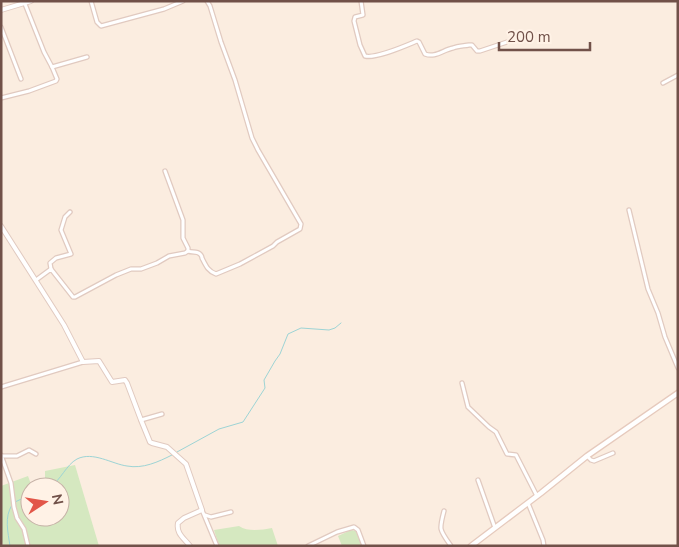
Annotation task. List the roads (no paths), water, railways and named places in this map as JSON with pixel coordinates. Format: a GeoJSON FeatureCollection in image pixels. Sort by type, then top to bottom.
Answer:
{"type":"FeatureCollection","features":[{"type":"Feature","properties":{"kind":"main road"},"geometry":{"type":"LineString","coordinates":[[471,546],[587,456],[678,392]]}},
{"type":"Feature","properties":{"kind":"street"},"geometry":{"type":"LineString","coordinates":[[1,10],[31,1]]}},
{"type":"Feature","properties":{"kind":"street"},"geometry":{"type":"LineString","coordinates":[[91,1],[97,22],[101,26],[164,9],[183,1]]}},
{"type":"Feature","properties":{"kind":"street"},"geometry":{"type":"LineString","coordinates":[[70,212],[65,217],[61,230],[71,254],[52,260],[50,263],[51,269],[73,297],[116,275],[141,269],[170,256],[188,251],[191,253],[198,252],[210,271],[214,274],[220,274],[273,246],[300,229],[301,224],[252,138],[235,80],[207,1]]}},
{"type":"Feature","properties":{"kind":"street"},"geometry":{"type":"LineString","coordinates":[[361,1],[363,15],[355,17],[354,21],[360,45],[365,56],[368,57],[417,41],[425,54],[429,56],[469,45],[480,51],[506,42]]}},
{"type":"Feature","properties":{"kind":"street"},"geometry":{"type":"LineString","coordinates":[[1,98],[29,91],[57,79],[25,4]]}},
{"type":"Feature","properties":{"kind":"street"},"geometry":{"type":"LineString","coordinates":[[1,27],[22,79]]}},
{"type":"Feature","properties":{"kind":"street"},"geometry":{"type":"LineString","coordinates":[[52,67],[87,57]]}},
{"type":"Feature","properties":{"kind":"street"},"geometry":{"type":"LineString","coordinates":[[663,83],[678,75]]}},
{"type":"Feature","properties":{"kind":"street"},"geometry":{"type":"LineString","coordinates":[[165,171],[182,220],[183,238],[188,251]]}},
{"type":"Feature","properties":{"kind":"street"},"geometry":{"type":"LineString","coordinates":[[628,210],[648,288],[658,313],[664,337],[678,368]]}},
{"type":"Feature","properties":{"kind":"street"},"geometry":{"type":"LineString","coordinates":[[1,226],[64,325],[83,362]]}},
{"type":"Feature","properties":{"kind":"street"},"geometry":{"type":"LineString","coordinates":[[36,280],[51,269]]}},
{"type":"Feature","properties":{"kind":"street"},"geometry":{"type":"LineString","coordinates":[[1,387],[83,362],[99,361],[112,382],[125,380],[128,383],[150,442],[167,447],[186,464],[217,546]]}},
{"type":"Feature","properties":{"kind":"street"},"geometry":{"type":"LineString","coordinates":[[462,383],[468,407],[496,432],[507,454],[516,455],[537,496]]}},
{"type":"Feature","properties":{"kind":"street"},"geometry":{"type":"LineString","coordinates":[[141,420],[162,414]]}},
{"type":"Feature","properties":{"kind":"street"},"geometry":{"type":"LineString","coordinates":[[28,546],[24,529],[15,512],[11,483],[2,457],[17,456],[29,450],[36,454]]}},
{"type":"Feature","properties":{"kind":"street"},"geometry":{"type":"LineString","coordinates":[[587,456],[594,461],[613,454]]}},
{"type":"Feature","properties":{"kind":"street"},"geometry":{"type":"LineString","coordinates":[[478,480],[495,528]]}},
{"type":"Feature","properties":{"kind":"street"},"geometry":{"type":"LineString","coordinates":[[528,503],[544,546]]}},
{"type":"Feature","properties":{"kind":"street"},"geometry":{"type":"LineString","coordinates":[[190,546],[180,534],[178,523],[184,518],[202,510]]}},
{"type":"Feature","properties":{"kind":"street"},"geometry":{"type":"LineString","coordinates":[[444,511],[440,530],[451,546]]}},
{"type":"Feature","properties":{"kind":"street"},"geometry":{"type":"LineString","coordinates":[[205,515],[211,516],[231,512]]}},
{"type":"Feature","properties":{"kind":"street"},"geometry":{"type":"LineString","coordinates":[[308,546],[337,532],[354,527],[358,530],[364,546]]}},
{"type":"Feature","properties":{"kind":"waterway"},"geometry":{"type":"LineString","coordinates":[[177,452],[219,429],[243,422],[265,388],[264,380],[280,354],[288,334],[301,328],[329,330],[341,323]]}},
{"type":"Feature","properties":{"kind":"waterway"},"geometry":{"type":"LineString","coordinates":[[60,477],[73,462],[83,457],[96,457],[121,465],[139,467],[172,455]]}},
{"type":"Feature","properties":{"kind":"waterway"},"geometry":{"type":"LineString","coordinates":[[15,502],[20,500]]}},
{"type":"Feature","properties":{"kind":"waterway"},"geometry":{"type":"LineString","coordinates":[[10,546],[7,520],[12,505]]}}]}
